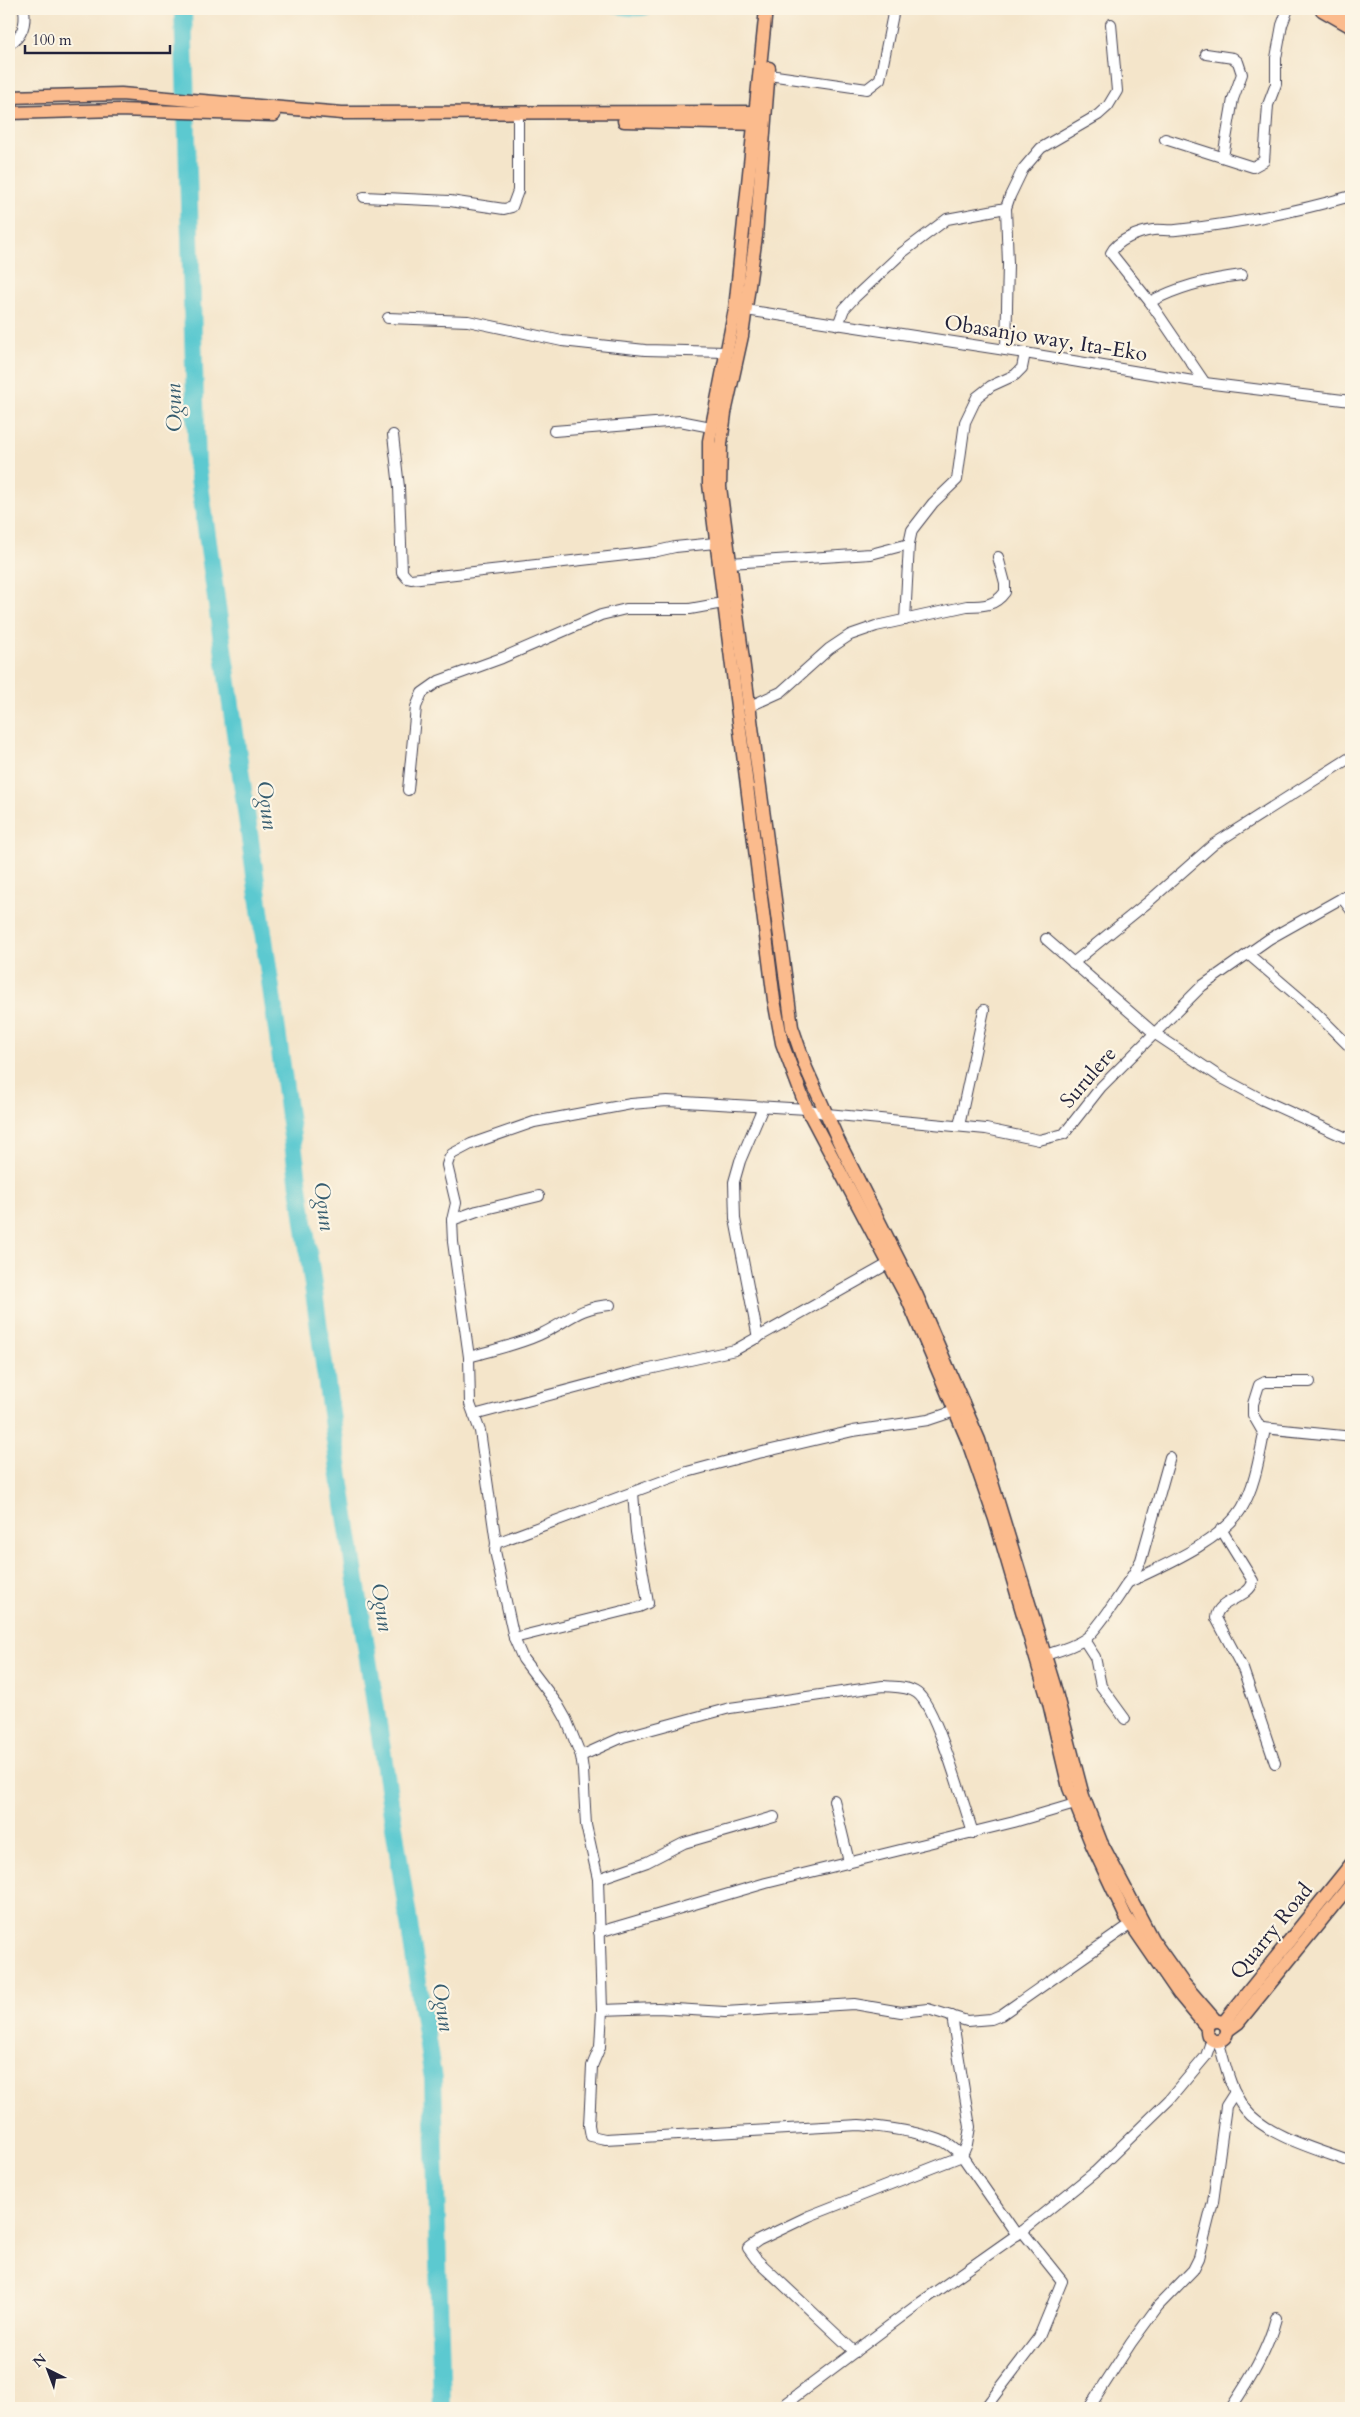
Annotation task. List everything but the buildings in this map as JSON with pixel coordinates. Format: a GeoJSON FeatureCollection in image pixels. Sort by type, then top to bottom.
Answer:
{"type":"FeatureCollection","features":[{"type":"Feature","properties":{"kind":"highway"},"geometry":{"type":"LineString","coordinates":[[1323,9],[1351,25]]}},
{"type":"Feature","properties":{"kind":"main road"},"geometry":{"type":"LineString","coordinates":[[766,9],[760,118],[740,309],[721,444],[720,488],[792,1027],[806,1068],[917,1296],[979,1440],[1045,1656],[1083,1796],[1101,1842],[1152,1939],[1217,2030]]}},
{"type":"Feature","properties":{"kind":"main road"},"geometry":{"type":"LineString","coordinates":[[760,118],[769,75],[774,9]]}},
{"type":"Feature","properties":{"kind":"main road"},"geometry":{"type":"LineString","coordinates":[[9,97],[121,94],[342,113],[760,118]]}},
{"type":"Feature","properties":{"kind":"main road"},"geometry":{"type":"LineString","coordinates":[[9,112],[118,110],[359,118],[760,118]]}},
{"type":"Feature","properties":{"kind":"main road"},"geometry":{"type":"LineString","coordinates":[[740,309],[726,352],[711,427],[709,484],[774,1000],[782,1043],[806,1109],[907,1298],[955,1411],[994,1519],[1049,1703],[1069,1788],[1092,1845],[1131,1924],[1180,1994],[1217,2030]]}},
{"type":"Feature","properties":{"kind":"main road","name":"Quarry Road"},"geometry":{"type":"LineString","coordinates":[[1217,2030],[1351,1864]]}},
{"type":"Feature","properties":{"kind":"main road","name":"Quarry Road"},"geometry":{"type":"LineString","coordinates":[[1217,2030],[1238,2023],[1351,1884]]}},
{"type":"Feature","properties":{"kind":"street"},"geometry":{"type":"LineString","coordinates":[[9,44],[16,41],[26,22],[24,9]]}},
{"type":"Feature","properties":{"kind":"street"},"geometry":{"type":"LineString","coordinates":[[769,75],[867,89],[873,87],[880,79],[894,9]]}},
{"type":"Feature","properties":{"kind":"street"},"geometry":{"type":"LineString","coordinates":[[1165,139],[1253,167],[1264,161],[1268,105],[1276,84],[1276,58],[1282,25],[1288,9]]}},
{"type":"Feature","properties":{"kind":"street"},"geometry":{"type":"LineString","coordinates":[[1006,350],[1008,264],[1006,208],[1022,169],[1040,148],[1098,115],[1108,106],[1117,91],[1111,24]]}},
{"type":"Feature","properties":{"kind":"street"},"geometry":{"type":"LineString","coordinates":[[1206,54],[1233,58],[1238,62],[1242,74],[1233,99],[1223,157]]}},
{"type":"Feature","properties":{"kind":"street"},"geometry":{"type":"LineString","coordinates":[[364,197],[450,201],[504,209],[512,207],[518,190],[518,118]]}},
{"type":"Feature","properties":{"kind":"street"},"geometry":{"type":"LineString","coordinates":[[1205,383],[1150,302],[1111,253],[1114,248],[1131,237],[1153,230],[1174,230],[1266,215],[1351,196]]}},
{"type":"Feature","properties":{"kind":"street"},"geometry":{"type":"LineString","coordinates":[[838,326],[844,309],[855,297],[903,252],[947,219],[1006,208]]}},
{"type":"Feature","properties":{"kind":"street"},"geometry":{"type":"LineString","coordinates":[[1150,302],[1170,291],[1191,284],[1242,276]]}},
{"type":"Feature","properties":{"kind":"street","name":"Obasanjo way, Ita-Eko"},"geometry":{"type":"LineString","coordinates":[[740,309],[1205,383],[1351,401]]}},
{"type":"Feature","properties":{"kind":"street"},"geometry":{"type":"LineString","coordinates":[[388,318],[468,321],[562,341],[645,350],[726,352]]}},
{"type":"Feature","properties":{"kind":"street"},"geometry":{"type":"LineString","coordinates":[[905,620],[909,544],[918,520],[957,480],[965,422],[973,402],[991,386],[1015,375],[1022,368],[1025,353]]}},
{"type":"Feature","properties":{"kind":"street"},"geometry":{"type":"LineString","coordinates":[[554,431],[680,421],[711,427]]}},
{"type":"Feature","properties":{"kind":"street"},"geometry":{"type":"LineString","coordinates":[[393,434],[399,487],[402,572],[411,580],[634,555],[675,547],[715,543]]}},
{"type":"Feature","properties":{"kind":"street"},"geometry":{"type":"LineString","coordinates":[[729,563],[871,554],[909,544]]}},
{"type":"Feature","properties":{"kind":"street"},"geometry":{"type":"LineString","coordinates":[[748,707],[781,692],[830,649],[850,635],[876,626],[967,606],[994,604],[1005,592],[1005,583],[998,557]]}},
{"type":"Feature","properties":{"kind":"street"},"geometry":{"type":"LineString","coordinates":[[408,790],[416,707],[422,693],[439,681],[502,658],[601,615],[626,609],[690,609],[723,603]]}},
{"type":"Feature","properties":{"kind":"street"},"geometry":{"type":"LineString","coordinates":[[1074,963],[1147,904],[1214,844],[1351,756]]}},
{"type":"Feature","properties":{"kind":"street"},"geometry":{"type":"LineString","coordinates":[[1347,896],[1351,910]]}},
{"type":"Feature","properties":{"kind":"street","name":"Surulere"},"geometry":{"type":"LineString","coordinates":[[581,1756],[558,1705],[523,1660],[514,1638],[495,1552],[496,1543],[480,1431],[470,1404],[469,1356],[454,1251],[452,1220],[456,1203],[447,1165],[452,1154],[471,1144],[534,1122],[631,1104],[667,1101],[806,1109],[827,1114],[959,1126],[1039,1140],[1064,1134],[1101,1087],[1202,986],[1269,940],[1347,896]]}},
{"type":"Feature","properties":{"kind":"street"},"geometry":{"type":"LineString","coordinates":[[1046,939],[1154,1033],[1220,1077],[1263,1100],[1351,1140]]}},
{"type":"Feature","properties":{"kind":"street"},"geometry":{"type":"LineString","coordinates":[[1248,954],[1310,1007],[1351,1048]]}},
{"type":"Feature","properties":{"kind":"street"},"geometry":{"type":"LineString","coordinates":[[959,1126],[984,1010]]}},
{"type":"Feature","properties":{"kind":"street"},"geometry":{"type":"LineString","coordinates":[[758,1338],[735,1219],[734,1182],[740,1161],[763,1107]]}},
{"type":"Feature","properties":{"kind":"street"},"geometry":{"type":"LineString","coordinates":[[452,1220],[477,1211],[539,1196]]}},
{"type":"Feature","properties":{"kind":"street"},"geometry":{"type":"LineString","coordinates":[[474,1415],[636,1372],[722,1354],[758,1338],[888,1264]]}},
{"type":"Feature","properties":{"kind":"street"},"geometry":{"type":"LineString","coordinates":[[469,1356],[541,1334],[582,1310],[594,1306],[610,1305]]}},
{"type":"Feature","properties":{"kind":"street"},"geometry":{"type":"LineString","coordinates":[[1127,1583],[1193,1548],[1221,1529],[1241,1509],[1249,1492],[1264,1434],[1263,1428],[1253,1415],[1253,1404],[1259,1385],[1265,1382],[1310,1382]]}},
{"type":"Feature","properties":{"kind":"street"},"geometry":{"type":"LineString","coordinates":[[496,1543],[687,1472],[853,1431],[928,1420],[955,1411]]}},
{"type":"Feature","properties":{"kind":"street"},"geometry":{"type":"LineString","coordinates":[[1263,1428],[1343,1436]]}},
{"type":"Feature","properties":{"kind":"street"},"geometry":{"type":"LineString","coordinates":[[1045,1656],[1084,1640],[1127,1583],[1141,1560],[1170,1457]]}},
{"type":"Feature","properties":{"kind":"street"},"geometry":{"type":"LineString","coordinates":[[514,1638],[639,1607],[648,1602],[636,1532],[633,1492]]}},
{"type":"Feature","properties":{"kind":"street"},"geometry":{"type":"LineString","coordinates":[[1221,1529],[1253,1581],[1248,1589],[1222,1607],[1216,1613],[1216,1618],[1243,1669],[1276,1763]]}},
{"type":"Feature","properties":{"kind":"street"},"geometry":{"type":"LineString","coordinates":[[1084,1640],[1095,1656],[1101,1686],[1125,1719]]}},
{"type":"Feature","properties":{"kind":"street"},"geometry":{"type":"LineString","coordinates":[[973,1833],[946,1750],[924,1700],[916,1692],[902,1687],[864,1688],[730,1708],[623,1737],[581,1756],[586,1825],[598,1878],[602,2010],[600,2047],[592,2066],[589,2125],[591,2136],[596,2138],[859,2125],[876,2126],[941,2140],[952,2146],[962,2156],[1020,2233],[1062,2281],[1039,2337],[985,2408]]}},
{"type":"Feature","properties":{"kind":"street"},"geometry":{"type":"LineString","coordinates":[[834,1800],[849,1862]]}},
{"type":"Feature","properties":{"kind":"street"},"geometry":{"type":"LineString","coordinates":[[599,1932],[766,1883],[973,1833],[1075,1804]]}},
{"type":"Feature","properties":{"kind":"street"},"geometry":{"type":"LineString","coordinates":[[598,1878],[647,1862],[684,1843],[774,1817]]}},
{"type":"Feature","properties":{"kind":"street"},"geometry":{"type":"LineString","coordinates":[[602,2010],[658,2008],[726,2012],[854,2004],[901,2012],[928,2009],[976,2022],[1001,2015],[1131,1924]]}},
{"type":"Feature","properties":{"kind":"street"},"geometry":{"type":"LineString","coordinates":[[855,2352],[756,2259],[748,2248],[759,2240],[808,2216],[962,2156],[967,2144],[970,2127],[952,2016]]}},
{"type":"Feature","properties":{"kind":"street"},"geometry":{"type":"LineString","coordinates":[[1217,2030],[1235,2092],[1244,2109],[1261,2124],[1280,2134],[1351,2162]]}},
{"type":"Feature","properties":{"kind":"street"},"geometry":{"type":"LineString","coordinates":[[780,2408],[1020,2233],[1095,2172],[1169,2100],[1206,2056],[1217,2030]]}},
{"type":"Feature","properties":{"kind":"street"},"geometry":{"type":"LineString","coordinates":[[1089,2408],[1131,2343],[1158,2306],[1193,2270],[1199,2258],[1213,2202],[1226,2106],[1235,2092]]}},
{"type":"Feature","properties":{"kind":"street"},"geometry":{"type":"LineString","coordinates":[[1231,2408],[1256,2368],[1273,2332],[1276,2318]]}},
{"type":"Feature","properties":{"kind":"waterway","name":"Ogun"},"geometry":{"type":"LineString","coordinates":[[183,9],[197,464],[341,1484],[433,2079],[442,2408]]}},
{"type":"Feature","properties":{"kind":"waterway"},"geometry":{"type":"LineString","coordinates":[[608,9],[634,15],[647,14],[660,9]]}}]}
